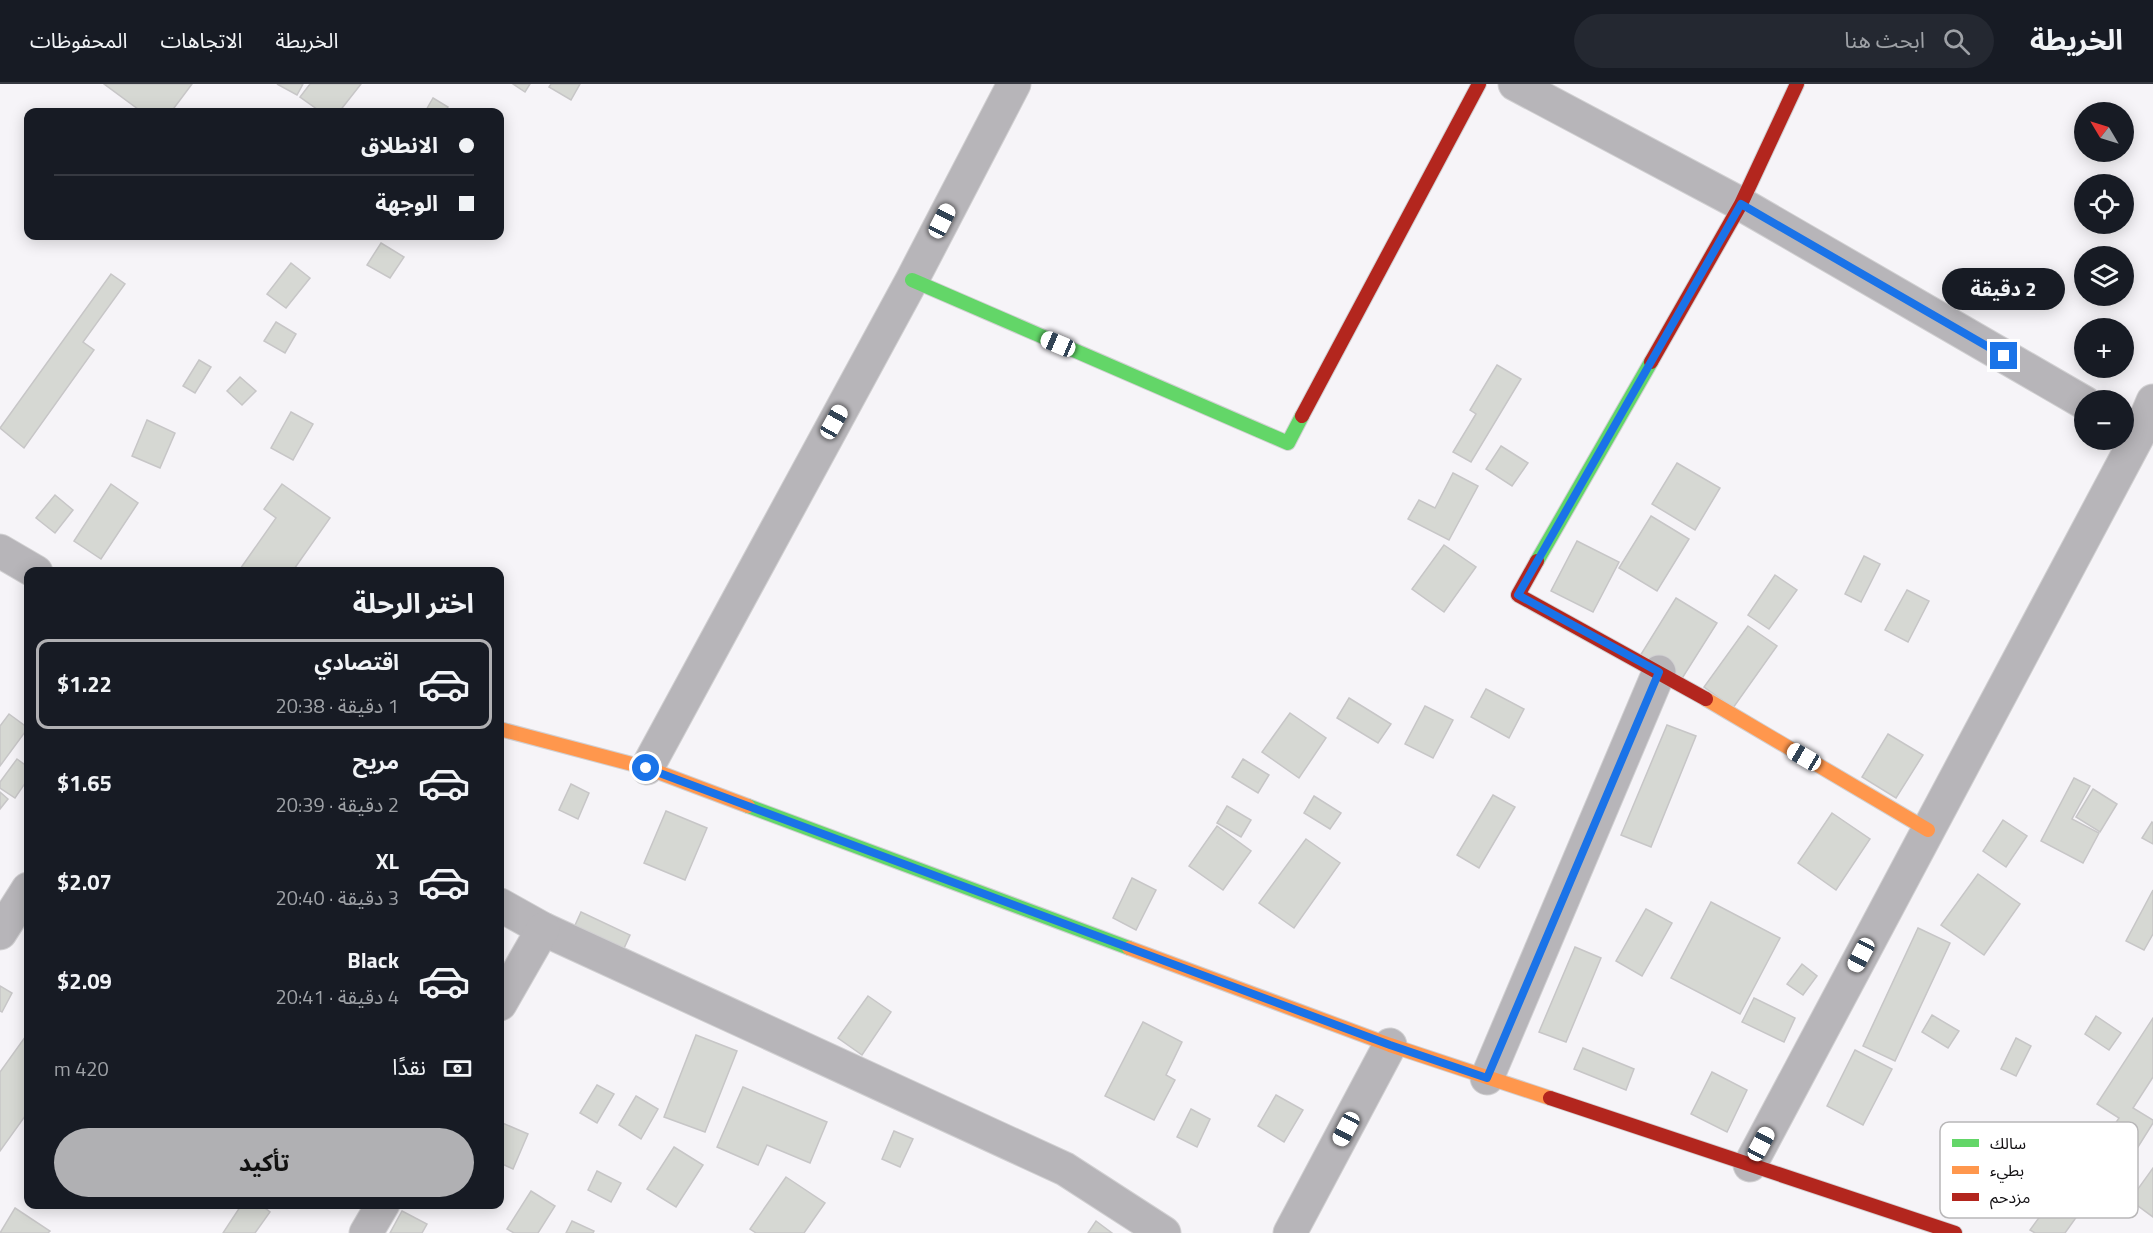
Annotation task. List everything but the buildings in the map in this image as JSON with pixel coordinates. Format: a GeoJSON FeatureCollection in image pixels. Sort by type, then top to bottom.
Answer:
{"type":"FeatureCollection","features":[{"type":"Feature","properties":{"kind":"street"},"geometry":{"type":"LineString","coordinates":[[646,768],[912,280],[1014,84]]}},
{"type":"Feature","properties":{"kind":"street"},"geometry":{"type":"LineString","coordinates":[[912,280],[1288,443],[1479,84]]}},
{"type":"Feature","properties":{"kind":"street"},"geometry":{"type":"LineString","coordinates":[[1515,84],[1741,204],[2074,397]]}},
{"type":"Feature","properties":{"kind":"street"},"geometry":{"type":"LineString","coordinates":[[1797,84],[1741,204],[1518,595],[1659,672],[1928,830]]}},
{"type":"Feature","properties":{"kind":"street"},"geometry":{"type":"LineString","coordinates":[[1750,1165],[2139,434],[2153,401]]}},
{"type":"Feature","properties":{"kind":"street"},"geometry":{"type":"LineString","coordinates":[[0,551],[27,567]]}},
{"type":"Feature","properties":{"kind":"street"},"geometry":{"type":"LineString","coordinates":[[1487,1078],[1659,672]]}},
{"type":"Feature","properties":{"kind":"street"},"geometry":{"type":"LineString","coordinates":[[504,730],[646,768],[1390,1045],[1955,1233]]}},
{"type":"Feature","properties":{"kind":"street"},"geometry":{"type":"LineString","coordinates":[[0,933],[24,895]]}},
{"type":"Feature","properties":{"kind":"street"},"geometry":{"type":"LineString","coordinates":[[504,907],[543,929],[1065,1169],[1164,1233]]}},
{"type":"Feature","properties":{"kind":"street"},"geometry":{"type":"LineString","coordinates":[[504,997],[543,929]]}},
{"type":"Feature","properties":{"kind":"street"},"geometry":{"type":"LineString","coordinates":[[1290,1233],[1390,1045]]}},
{"type":"Feature","properties":{"kind":"street"},"geometry":{"type":"LineString","coordinates":[[366,1233],[380,1209]]}},
{"type":"Feature","properties":{"kind":"traffic: fast"},"geometry":{"type":"LineString","coordinates":[[912,280],[1288,443],[1302,416]]}},
{"type":"Feature","properties":{"kind":"traffic: fast"},"geometry":{"type":"LineString","coordinates":[[1537,561],[1651,362]]}},
{"type":"Feature","properties":{"kind":"traffic: fast"},"geometry":{"type":"LineString","coordinates":[[748,806],[1129,948]]}},
{"type":"Feature","properties":{"kind":"traffic: slow"},"geometry":{"type":"LineString","coordinates":[[1706,699],[1928,830]]}},
{"type":"Feature","properties":{"kind":"traffic: slow"},"geometry":{"type":"LineString","coordinates":[[504,730],[647,768],[748,806]]}},
{"type":"Feature","properties":{"kind":"traffic: slow"},"geometry":{"type":"LineString","coordinates":[[1129,948],[1390,1045],[1550,1098]]}},
{"type":"Feature","properties":{"kind":"traffic: jam"},"geometry":{"type":"LineString","coordinates":[[1302,416],[1479,84]]}},
{"type":"Feature","properties":{"kind":"traffic: jam"},"geometry":{"type":"LineString","coordinates":[[1651,362],[1741,204],[1797,84]]}},
{"type":"Feature","properties":{"kind":"traffic: jam"},"geometry":{"type":"LineString","coordinates":[[1537,561],[1518,595],[1706,699]]}},
{"type":"Feature","properties":{"kind":"traffic: jam"},"geometry":{"type":"LineString","coordinates":[[1550,1098],[1955,1233]]}},
{"type":"Feature","properties":{"kind":"route"},"geometry":{"type":"LineString","coordinates":[[646,768],[1390,1045],[1487,1078],[1659,672],[1518,595],[1741,204],[2004,356]]}}]}
